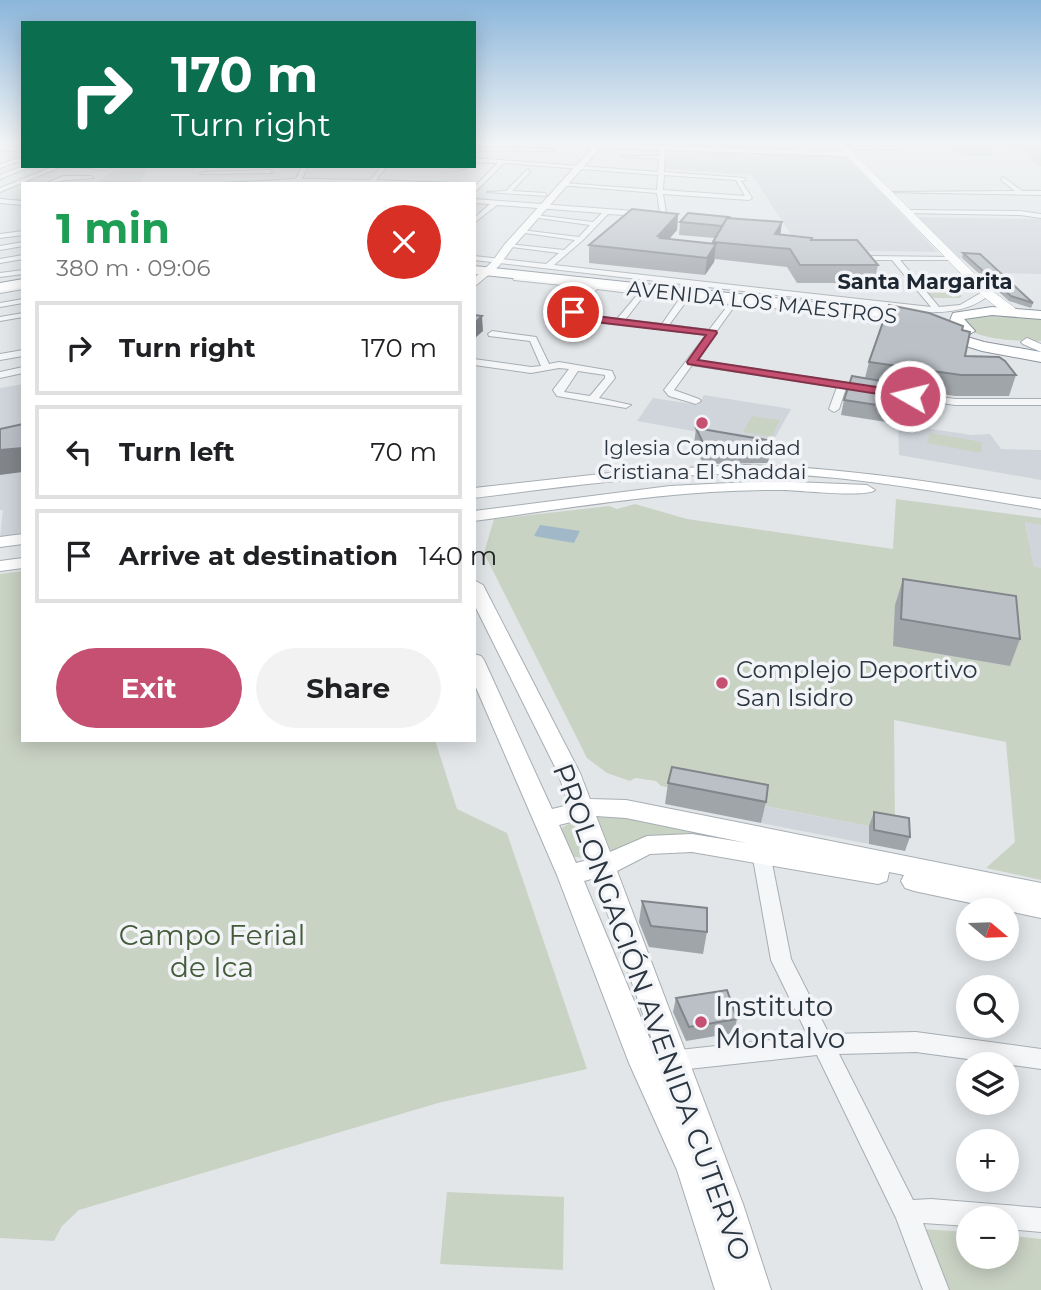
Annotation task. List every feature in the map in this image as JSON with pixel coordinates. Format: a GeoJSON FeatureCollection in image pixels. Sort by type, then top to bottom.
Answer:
{"type":"FeatureCollection","features":[{"type":"Feature","properties":{"kind":"highway","name":"AVENIDA LOS MAESTROS"},"geometry":{"type":"LineString","coordinates":[[484,265],[869,308],[995,338],[1036,344]]}},
{"type":"Feature","properties":{"kind":"highway","name":"AVENIDA LOS MAESTROS"},"geometry":{"type":"LineString","coordinates":[[484,265],[749,299],[964,314],[1010,312],[1041,315]]}},
{"type":"Feature","properties":{"kind":"highway"},"geometry":{"type":"LineString","coordinates":[[0,277],[21,274]]}},
{"type":"Feature","properties":{"kind":"highway"},"geometry":{"type":"LineString","coordinates":[[670,284],[688,289]]}},
{"type":"Feature","properties":{"kind":"highway"},"geometry":{"type":"LineString","coordinates":[[0,289],[20,286]]}},
{"type":"Feature","properties":{"kind":"highway"},"geometry":{"type":"LineString","coordinates":[[869,308],[982,346],[1041,357]]}},
{"type":"Feature","properties":{"kind":"highway"},"geometry":{"type":"LineString","coordinates":[[964,314],[955,321],[965,330]]}},
{"type":"Feature","properties":{"kind":"main road"},"geometry":{"type":"LineString","coordinates":[[898,203],[1010,312]]}},
{"type":"Feature","properties":{"kind":"main road"},"geometry":{"type":"LineString","coordinates":[[990,295],[1041,315]]}},
{"type":"Feature","properties":{"kind":"street"},"geometry":{"type":"LineString","coordinates":[[476,219],[494,203]]}},
{"type":"Feature","properties":{"kind":"street"},"geometry":{"type":"LineString","coordinates":[[514,203],[649,216],[662,215],[662,203]]}},
{"type":"Feature","properties":{"kind":"street"},"geometry":{"type":"LineString","coordinates":[[924,203],[941,212]]}},
{"type":"Feature","properties":{"kind":"street"},"geometry":{"type":"LineString","coordinates":[[484,265],[508,246],[535,217],[540,205]]}},
{"type":"Feature","properties":{"kind":"street"},"geometry":{"type":"LineString","coordinates":[[476,281],[484,265],[540,205]]}},
{"type":"Feature","properties":{"kind":"street"},"geometry":{"type":"LineString","coordinates":[[618,214],[623,207]]}},
{"type":"Feature","properties":{"kind":"street"},"geometry":{"type":"LineString","coordinates":[[476,212],[483,212]]}},
{"type":"Feature","properties":{"kind":"street"},"geometry":{"type":"LineString","coordinates":[[548,266],[581,239],[606,212]]}},
{"type":"Feature","properties":{"kind":"street"},"geometry":{"type":"LineString","coordinates":[[906,212],[1020,213],[1041,216]]}},
{"type":"Feature","properties":{"kind":"street"},"geometry":{"type":"LineString","coordinates":[[535,217],[596,224]]}},
{"type":"Feature","properties":{"kind":"street"},"geometry":{"type":"LineString","coordinates":[[0,234],[21,232]]}},
{"type":"Feature","properties":{"kind":"street"},"geometry":{"type":"LineString","coordinates":[[521,232],[581,239]]}},
{"type":"Feature","properties":{"kind":"street"},"geometry":{"type":"LineString","coordinates":[[0,248],[21,244]]}},
{"type":"Feature","properties":{"kind":"street"},"geometry":{"type":"LineString","coordinates":[[508,246],[565,252]]}},
{"type":"Feature","properties":{"kind":"street"},"geometry":{"type":"LineString","coordinates":[[0,261],[21,257]]}},
{"type":"Feature","properties":{"kind":"street"},"geometry":{"type":"LineString","coordinates":[[868,258],[953,259]]}},
{"type":"Feature","properties":{"kind":"street"},"geometry":{"type":"LineString","coordinates":[[894,258],[937,310]]}},
{"type":"Feature","properties":{"kind":"street"},"geometry":{"type":"LineString","coordinates":[[484,265],[548,266],[688,289],[869,308],[937,310],[970,304],[990,295]]}},
{"type":"Feature","properties":{"kind":"street"},"geometry":{"type":"LineString","coordinates":[[484,265],[595,288],[642,293],[688,289],[734,302],[836,313],[869,308]]}},
{"type":"Feature","properties":{"kind":"street"},"geometry":{"type":"LineString","coordinates":[[595,288],[572,314],[712,333]]}},
{"type":"Feature","properties":{"kind":"street"},"geometry":{"type":"LineString","coordinates":[[664,327],[688,289]]}},
{"type":"Feature","properties":{"kind":"street"},"geometry":{"type":"LineString","coordinates":[[619,322],[642,293]]}},
{"type":"Feature","properties":{"kind":"street"},"geometry":{"type":"LineString","coordinates":[[696,401],[669,392],[734,302],[749,299]]}},
{"type":"Feature","properties":{"kind":"street"},"geometry":{"type":"LineString","coordinates":[[0,305],[21,300]]}},
{"type":"Feature","properties":{"kind":"street"},"geometry":{"type":"LineString","coordinates":[[0,319],[21,316]]}},
{"type":"Feature","properties":{"kind":"street"},"geometry":{"type":"LineString","coordinates":[[492,334],[533,339],[546,367]]}},
{"type":"Feature","properties":{"kind":"street"},"geometry":{"type":"LineString","coordinates":[[0,357],[21,353]]}},
{"type":"Feature","properties":{"kind":"street"},"geometry":{"type":"LineString","coordinates":[[476,362],[531,370],[559,365],[611,375],[593,400]]}},
{"type":"Feature","properties":{"kind":"street"},"geometry":{"type":"LineString","coordinates":[[692,362],[955,402],[1041,402]]}},
{"type":"Feature","properties":{"kind":"street"},"geometry":{"type":"LineString","coordinates":[[576,367],[558,390],[560,394],[626,405]]}},
{"type":"Feature","properties":{"kind":"street"},"geometry":{"type":"LineString","coordinates":[[0,375],[21,370]]}},
{"type":"Feature","properties":{"kind":"street"},"geometry":{"type":"LineString","coordinates":[[834,409],[842,386]]}},
{"type":"Feature","properties":{"kind":"street"},"geometry":{"type":"LineString","coordinates":[[476,493],[635,474],[702,470],[810,471],[1003,503],[1041,512]]}},
{"type":"Feature","properties":{"kind":"street"},"geometry":{"type":"LineString","coordinates":[[635,474],[628,478],[627,486],[645,495]]}},
{"type":"Feature","properties":{"kind":"street"},"geometry":{"type":"LineString","coordinates":[[594,479],[608,481],[616,488],[614,495],[603,499]]}},
{"type":"Feature","properties":{"kind":"street"},"geometry":{"type":"LineString","coordinates":[[476,516],[603,499],[749,486],[862,489],[1003,503],[1041,504]]}},
{"type":"Feature","properties":{"kind":"street"},"geometry":{"type":"LineString","coordinates":[[0,542],[21,539]]}},
{"type":"Feature","properties":{"kind":"street"},"geometry":{"type":"LineString","coordinates":[[0,566],[21,563]]}},
{"type":"Feature","properties":{"kind":"street","name":"PROLONGACIÓN AVENIDA CUTERVO"},"geometry":{"type":"LineString","coordinates":[[476,589],[569,772],[726,1204],[753,1290]]}},
{"type":"Feature","properties":{"kind":"street"},"geometry":{"type":"LineString","coordinates":[[476,660],[507,653]]}},
{"type":"Feature","properties":{"kind":"street","name":"PROLONGACIÓN AVENIDA CUTERVO"},"geometry":{"type":"LineString","coordinates":[[476,665],[569,875],[644,1063],[692,1167],[733,1290]]}},
{"type":"Feature","properties":{"kind":"street"},"geometry":{"type":"LineString","coordinates":[[545,820],[582,809],[625,809],[763,845],[1041,907]]}},
{"type":"Feature","properties":{"kind":"street"},"geometry":{"type":"LineString","coordinates":[[569,875],[605,866],[647,845],[763,845],[1041,893]]}},
{"type":"Feature","properties":{"kind":"street"},"geometry":{"type":"LineString","coordinates":[[763,845],[781,960],[906,1212],[936,1290]]}},
{"type":"Feature","properties":{"kind":"street"},"geometry":{"type":"LineString","coordinates":[[644,1063],[824,1044],[916,1042],[1041,1059]]}},
{"type":"Feature","properties":{"kind":"street"},"geometry":{"type":"LineString","coordinates":[[906,1212],[931,1211],[1041,1220]]}},
{"type":"Feature","properties":{"kind":"shaded area"},"geometry":{"type":"Polygon","coordinates":[[[770,203],[891,203],[938,252],[801,250],[770,203]]]}},
{"type":"Feature","properties":{"kind":"shaded area"},"geometry":{"type":"Polygon","coordinates":[[[917,217],[1041,219],[1041,274],[995,273],[979,258],[959,258],[917,217]]]}},
{"type":"Feature","properties":{"kind":"shaded area"},"geometry":{"type":"Polygon","coordinates":[[[21,384],[21,449],[0,454],[0,388],[21,384]]]}},
{"type":"Feature","properties":{"kind":"shaded area"},"geometry":{"type":"Polygon","coordinates":[[[704,395],[791,409],[771,445],[637,421],[653,398],[698,405],[704,395]]]}},
{"type":"Feature","properties":{"kind":"shaded area"},"geometry":{"type":"Polygon","coordinates":[[[898,424],[972,435],[990,434],[1001,449],[1041,450],[1041,480],[899,455],[898,424]]]}},
{"type":"Feature","properties":{"kind":"shaded area"},"geometry":{"type":"Polygon","coordinates":[[[21,472],[21,534],[0,537],[3,510],[0,510],[0,475],[21,472]]]}},
{"type":"Feature","properties":{"kind":"shaded area"},"geometry":{"type":"Polygon","coordinates":[[[1025,521],[1041,525],[1041,568],[1034,566],[1025,521]]]}},
{"type":"Feature","properties":{"kind":"shaded area"},"geometry":{"type":"Polygon","coordinates":[[[763,806],[869,826],[869,844],[761,823],[763,806]]]}},
{"type":"Feature","properties":{"kind":"green space","name":"Santa Margarita"},"geometry":{"type":"Polygon","coordinates":[[[922,286],[975,287],[978,290],[956,289],[962,296],[960,298],[933,298],[922,286]]]}},
{"type":"Feature","properties":{"kind":"green space"},"geometry":{"type":"Polygon","coordinates":[[[975,314],[1041,317],[1041,341],[984,336],[964,327],[956,320],[975,314]]]}},
{"type":"Feature","properties":{"kind":"green space"},"geometry":{"type":"Polygon","coordinates":[[[752,416],[780,420],[772,437],[743,432],[752,416]]]}},
{"type":"Feature","properties":{"kind":"green space"},"geometry":{"type":"Polygon","coordinates":[[[930,433],[982,442],[981,453],[927,443],[930,433]]]}},
{"type":"Feature","properties":{"kind":"green space","name":"Complejo Deportivo San Isidro"},"geometry":{"type":"Polygon","coordinates":[[[896,499],[1041,518],[1041,525],[1025,522],[1034,566],[1041,568],[1041,880],[986,868],[1015,842],[1006,742],[894,720],[895,831],[661,786],[656,781],[635,778],[630,781],[607,773],[587,758],[484,553],[494,519],[609,506],[617,509],[635,504],[687,519],[893,549],[896,499]]]}},
{"type":"Feature","properties":{"kind":"green space","name":"Campo Ferial de Ica"},"geometry":{"type":"Polygon","coordinates":[[[21,571],[21,742],[436,742],[457,809],[507,833],[587,1069],[438,1103],[79,1210],[62,1226],[54,1241],[0,1238],[0,574],[21,571]]]}},
{"type":"Feature","properties":{"kind":"green space"},"geometry":{"type":"Polygon","coordinates":[[[594,813],[624,813],[721,837],[665,838],[611,851],[594,813]]]}},
{"type":"Feature","properties":{"kind":"green space"},"geometry":{"type":"Polygon","coordinates":[[[570,823],[576,824],[587,854],[583,858],[570,856],[560,829],[570,823]]]}},
{"type":"Feature","properties":{"kind":"green space"},"geometry":{"type":"Polygon","coordinates":[[[447,1192],[564,1197],[563,1270],[440,1264],[447,1192]]]}},
{"type":"Feature","properties":{"kind":"green space"},"geometry":{"type":"Polygon","coordinates":[[[921,1229],[956,1231],[956,1269],[1019,1269],[1019,1236],[1041,1239],[1041,1290],[946,1290],[921,1229]]]}},
{"type":"Feature","properties":{"kind":"water"},"geometry":{"type":"Polygon","coordinates":[[[540,525],[580,531],[574,543],[534,536],[540,525]]]}},
{"type":"Feature","properties":{"kind":"building"},"geometry":{"type":"Polygon","coordinates":[[[632,209],[678,214],[658,236],[662,236],[660,238],[716,244],[707,258],[589,245],[632,209]]]}},
{"type":"Feature","properties":{"kind":"building"},"geometry":{"type":"Polygon","coordinates":[[[688,213],[729,217],[722,226],[680,222],[688,213]]]}},
{"type":"Feature","properties":{"kind":"building"},"geometry":{"type":"Polygon","coordinates":[[[727,218],[782,222],[775,234],[812,238],[811,240],[857,240],[878,265],[800,265],[790,249],[713,242],[727,218]]]}},
{"type":"Feature","properties":{"kind":"building"},"geometry":{"type":"Polygon","coordinates":[[[963,253],[980,254],[1033,303],[1011,296],[963,253]]]}},
{"type":"Feature","properties":{"kind":"building"},"geometry":{"type":"Polygon","coordinates":[[[889,305],[929,313],[963,326],[962,330],[970,332],[965,356],[999,357],[1016,375],[961,375],[869,362],[889,305]]]}},
{"type":"Feature","properties":{"kind":"building"},"geometry":{"type":"Polygon","coordinates":[[[852,376],[887,382],[884,396],[912,400],[910,410],[844,400],[852,376]]]}},
{"type":"Feature","properties":{"kind":"building"},"geometry":{"type":"Polygon","coordinates":[[[21,424],[21,448],[0,450],[0,429],[21,424]]]}},
{"type":"Feature","properties":{"kind":"building"},"geometry":{"type":"Polygon","coordinates":[[[696,428],[772,441],[771,446],[705,447],[696,428]]]}},
{"type":"Feature","properties":{"kind":"building"},"geometry":{"type":"Polygon","coordinates":[[[903,579],[1016,596],[1020,639],[901,619],[903,579]]]}},
{"type":"Feature","properties":{"kind":"building"},"geometry":{"type":"Polygon","coordinates":[[[672,767],[768,785],[766,802],[668,783],[672,767]]]}},
{"type":"Feature","properties":{"kind":"building"},"geometry":{"type":"Polygon","coordinates":[[[874,812],[909,818],[910,837],[874,830],[874,812]]]}},
{"type":"Feature","properties":{"kind":"building"},"geometry":{"type":"Polygon","coordinates":[[[642,901],[707,908],[707,932],[651,926],[642,901]]]}},
{"type":"Feature","properties":{"kind":"building"},"geometry":{"type":"Polygon","coordinates":[[[727,990],[737,1019],[689,1027],[676,998],[727,990]]]}},
{"type":"Feature","properties":{"kind":"place","name":"Iglesia Comunidad Cristiana El Shaddai"},"geometry":{"type":"Point","coordinates":[702,423]}},
{"type":"Feature","properties":{"kind":"place","name":"Complejo Deportivo San Isidro"},"geometry":{"type":"Point","coordinates":[722,683]}},
{"type":"Feature","properties":{"kind":"place","name":"Instituto Montalvo"},"geometry":{"type":"Point","coordinates":[701,1022]}},
{"type":"Feature","properties":{"kind":"district","name":"Santa Margarita"},"geometry":{"type":"Point","coordinates":[925,281]}},
{"type":"Feature","properties":{"kind":"route"},"geometry":{"type":"LineString","coordinates":[[573,312],[573,316],[578,317],[712,333],[692,362],[910,396]]}}]}
